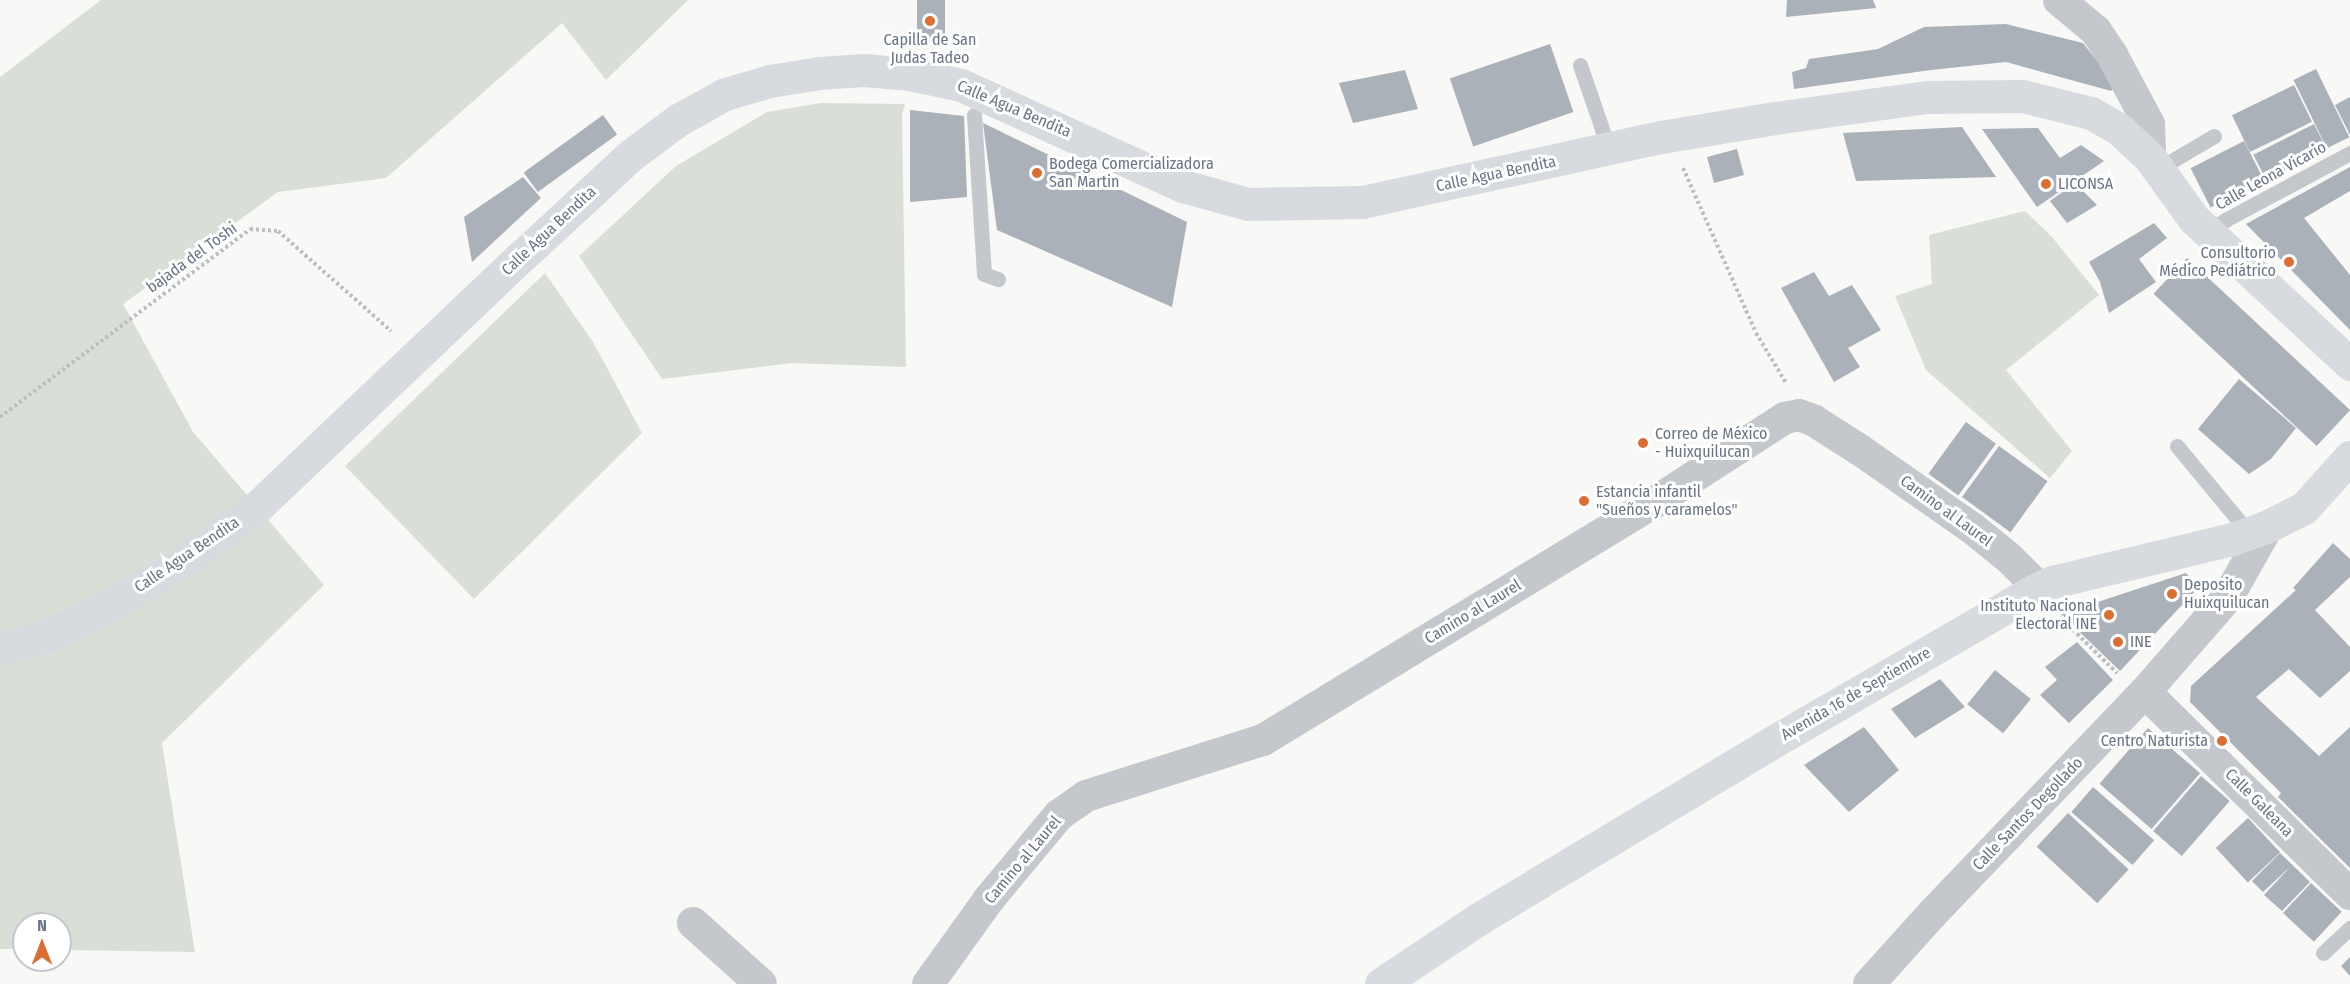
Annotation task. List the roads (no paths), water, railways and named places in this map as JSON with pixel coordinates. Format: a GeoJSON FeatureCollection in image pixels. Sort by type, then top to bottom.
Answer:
{"type":"FeatureCollection","features":[{"type":"Feature","properties":{"kind":"main road","name":"Calle Agua Bendita"},"geometry":{"type":"LineString","coordinates":[[0,649],[46,636],[103,609],[184,561],[257,507],[631,156],[678,120],[725,94],[770,81],[819,73],[864,70],[910,74],[961,85],[1184,186],[1248,204],[1362,202],[1775,118],[1926,97],[2022,96],[2091,113],[2120,130],[2154,163],[2194,219],[2350,364]]}},
{"type":"Feature","properties":{"kind":"main road","name":"Avenida 16 de Septiembre"},"geometry":{"type":"LineString","coordinates":[[1380,984],[1501,906],[2039,588],[2052,582],[2259,530],[2304,508],[2350,457]]}},
{"type":"Feature","properties":{"kind":"street"},"geometry":{"type":"LineString","coordinates":[[2059,0],[2096,31],[2112,55],[2149,124],[2154,163]]}},
{"type":"Feature","properties":{"kind":"street","name":"Camino al Laurel"},"geometry":{"type":"LineString","coordinates":[[928,984],[989,899],[1059,815],[1086,796],[1263,740],[1655,502],[1785,418],[1799,416],[1813,420],[1860,450],[1972,528],[2039,588]]}},
{"type":"Feature","properties":{"kind":"street","name":"Calle Santos Degollado"},"geometry":{"type":"LineString","coordinates":[[1869,984],[1940,906],[2145,692],[2228,597],[2259,530]]}},
{"type":"Feature","properties":{"kind":"street","name":"Calle Galeana"},"geometry":{"type":"LineString","coordinates":[[2145,692],[2350,894]]}},
{"type":"Feature","properties":{"kind":"street"},"geometry":{"type":"LineString","coordinates":[[693,923],[761,984]]}},
{"type":"Feature","properties":{"kind":"lane"},"geometry":{"type":"LineString","coordinates":[[1580,65],[1609,150]]}},
{"type":"Feature","properties":{"kind":"lane"},"geometry":{"type":"LineString","coordinates":[[974,115],[984,274],[998,279]]}},
{"type":"Feature","properties":{"kind":"lane"},"geometry":{"type":"LineString","coordinates":[[2154,163],[2214,136]]}},
{"type":"Feature","properties":{"kind":"lane","name":"Calle Leona Vicario"},"geometry":{"type":"LineString","coordinates":[[2209,231],[2350,153]]}},
{"type":"Feature","properties":{"kind":"lane"},"geometry":{"type":"LineString","coordinates":[[2177,446],[2259,530]]}},
{"type":"Feature","properties":{"kind":"lane"},"geometry":{"type":"LineString","coordinates":[[2322,953],[2350,928]]}},
{"type":"Feature","properties":{"kind":"place","name":"Capilla de San Judas Tadeo"},"geometry":{"type":"Point","coordinates":[930,21]}},
{"type":"Feature","properties":{"kind":"place","name":"Bodega Comercializadora San Martin"},"geometry":{"type":"Point","coordinates":[1037,173]}},
{"type":"Feature","properties":{"kind":"place","name":"LICONSA"},"geometry":{"type":"Point","coordinates":[2046,184]}},
{"type":"Feature","properties":{"kind":"place","name":"Consultorio Médico Pediátrico"},"geometry":{"type":"Point","coordinates":[2289,262]}},
{"type":"Feature","properties":{"kind":"place","name":"Correo de México - Huixquilucan"},"geometry":{"type":"Point","coordinates":[1643,443]}},
{"type":"Feature","properties":{"kind":"place","name":"Estancia infantil \"Sueños y caramelos\""},"geometry":{"type":"Point","coordinates":[1584,501]}},
{"type":"Feature","properties":{"kind":"place","name":"Deposito Huixquilucan"},"geometry":{"type":"Point","coordinates":[2172,594]}},
{"type":"Feature","properties":{"kind":"place","name":"Instituto Nacional Electoral INE"},"geometry":{"type":"Point","coordinates":[2109,615]}},
{"type":"Feature","properties":{"kind":"place","name":"INE"},"geometry":{"type":"Point","coordinates":[2118,642]}},
{"type":"Feature","properties":{"kind":"place","name":"Centro Naturista"},"geometry":{"type":"Point","coordinates":[2222,741]}}]}
